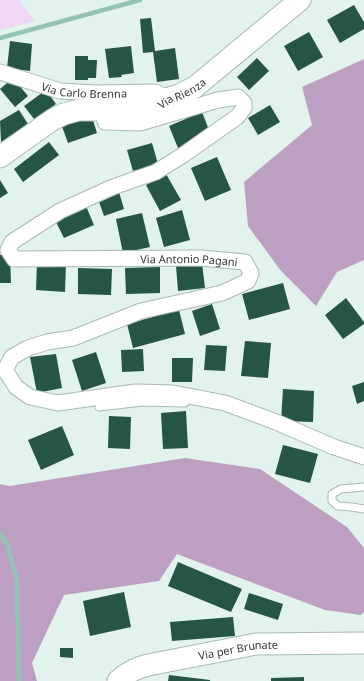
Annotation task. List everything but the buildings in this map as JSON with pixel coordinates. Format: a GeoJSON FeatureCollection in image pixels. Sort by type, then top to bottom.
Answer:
{"type":"FeatureCollection","features":[{"type":"Feature","properties":{"kind":"street","name":"Via Rienza"},"geometry":{"type":"LineString","coordinates":[[0,158],[52,120],[64,114],[79,110],[104,110],[158,106],[169,98],[179,96],[195,87],[300,0]]}},
{"type":"Feature","properties":{"kind":"street","name":"Via Carlo Brenna"},"geometry":{"type":"LineString","coordinates":[[0,72],[60,91],[95,93],[155,92],[169,98]]}},
{"type":"Feature","properties":{"kind":"street","name":"Via Antonio Pagani"},"geometry":{"type":"LineString","coordinates":[[104,110],[105,122],[140,123],[225,98],[238,98],[244,103],[244,108],[237,117],[156,172],[113,187],[60,211],[12,242],[8,250],[14,259],[201,258],[245,262],[250,273],[248,281],[222,293],[141,311],[73,338],[47,342],[28,348],[12,358],[5,370],[16,387],[30,397],[58,403],[135,392],[173,393],[225,404],[276,422],[334,447],[364,457]]}},
{"type":"Feature","properties":{"kind":"street","name":"Via per Brunate"},"geometry":{"type":"LineString","coordinates":[[118,681],[125,674],[136,668],[256,644],[364,643]]}},
{"type":"Feature","properties":{"kind":"lane"},"geometry":{"type":"LineString","coordinates":[[99,407],[143,402],[185,402],[187,397]]}},
{"type":"Feature","properties":{"kind":"lane"},"geometry":{"type":"LineString","coordinates":[[364,488],[340,489],[332,494],[332,501],[338,506],[364,509]]}},
{"type":"Feature","properties":{"kind":"shaded area"},"geometry":{"type":"Polygon","coordinates":[[[0,0],[19,0],[35,21],[0,30],[0,0]]]}},
{"type":"Feature","properties":{"kind":"shaded area"},"geometry":{"type":"Polygon","coordinates":[[[364,59],[364,260],[337,272],[316,306],[281,271],[248,226],[244,182],[312,125],[302,87],[364,59]]]}},
{"type":"Feature","properties":{"kind":"shaded area"},"geometry":{"type":"Polygon","coordinates":[[[185,458],[260,469],[347,527],[364,548],[364,612],[361,615],[325,610],[177,554],[159,581],[64,595],[32,663],[37,681],[0,681],[0,484],[10,486],[185,458]]]}},
{"type":"Feature","properties":{"kind":"waterway"},"geometry":{"type":"LineString","coordinates":[[0,38],[140,0]]}},
{"type":"Feature","properties":{"kind":"waterway"},"geometry":{"type":"LineString","coordinates":[[0,533],[7,544],[17,580],[19,681]]}}]}
